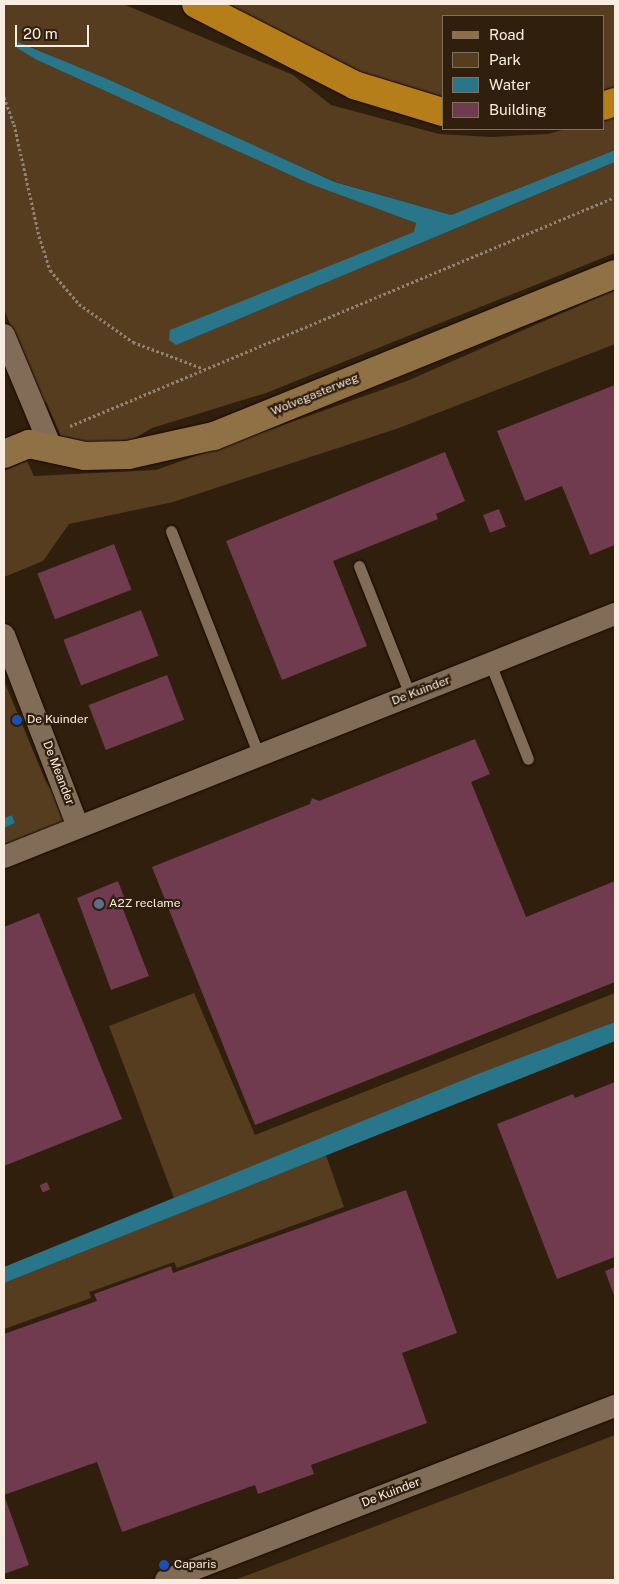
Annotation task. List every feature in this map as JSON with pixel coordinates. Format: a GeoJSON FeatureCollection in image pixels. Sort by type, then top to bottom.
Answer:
{"type":"FeatureCollection","features":[{"type":"Feature","properties":{"kind":"highway"},"geometry":{"type":"LineString","coordinates":[[196,4],[354,85],[442,112]]}},
{"type":"Feature","properties":{"kind":"street","name":"Wolvegasterweg"},"geometry":{"type":"LineString","coordinates":[[4,454],[29,444],[49,443],[91,456],[128,455],[214,436],[615,274]]}},
{"type":"Feature","properties":{"kind":"street"},"geometry":{"type":"LineString","coordinates":[[4,335],[49,443]]}},
{"type":"Feature","properties":{"kind":"street","name":"De Kuinder"},"geometry":{"type":"LineString","coordinates":[[4,857],[615,614]]}},
{"type":"Feature","properties":{"kind":"street","name":"De Meander"},"geometry":{"type":"LineString","coordinates":[[4,635],[78,827]]}},
{"type":"Feature","properties":{"kind":"street","name":"De Kuinder"},"geometry":{"type":"LineString","coordinates":[[166,1580],[615,1406]]}},
{"type":"Feature","properties":{"kind":"lane"},"geometry":{"type":"LineString","coordinates":[[171,531],[259,755]]}},
{"type":"Feature","properties":{"kind":"lane"},"geometry":{"type":"LineString","coordinates":[[359,566],[410,695]]}},
{"type":"Feature","properties":{"kind":"lane"},"geometry":{"type":"LineString","coordinates":[[490,664],[528,758]]}},
{"type":"Feature","properties":{"kind":"path"},"geometry":{"type":"LineString","coordinates":[[4,97],[14,124],[39,236],[50,270],[79,304],[133,342],[202,368]]}},
{"type":"Feature","properties":{"kind":"path"},"geometry":{"type":"LineString","coordinates":[[49,443],[202,368],[615,197]]}},
{"type":"Feature","properties":{"kind":"green space"},"geometry":{"type":"Polygon","coordinates":[[[4,4],[123,4],[293,75],[331,105],[439,134],[491,137],[548,134],[562,130],[604,130],[604,118],[615,114],[615,150],[451,215],[336,182],[29,46],[37,60],[310,184],[416,223],[415,232],[175,345],[615,162],[615,253],[266,393],[152,428],[125,444],[64,443],[46,402],[42,403],[4,309],[4,4]]]}},
{"type":"Feature","properties":{"kind":"green space"},"geometry":{"type":"Polygon","coordinates":[[[216,4],[615,4],[615,95],[604,98],[604,15],[442,15],[442,101],[383,86],[216,4]]]}},
{"type":"Feature","properties":{"kind":"green space"},"geometry":{"type":"Polygon","coordinates":[[[615,290],[615,344],[399,428],[173,502],[69,524],[43,561],[4,577],[4,471],[27,461],[34,476],[156,470],[407,381],[615,290]]]}},
{"type":"Feature","properties":{"kind":"green space"},"geometry":{"type":"Polygon","coordinates":[[[4,681],[46,782],[78,827],[4,851],[4,828],[15,823],[12,815],[4,818],[4,681]]]}},
{"type":"Feature","properties":{"kind":"green space"},"geometry":{"type":"Polygon","coordinates":[[[194,993],[255,1135],[615,993],[615,1022],[174,1198],[109,1026],[194,993]]]}},
{"type":"Feature","properties":{"kind":"green space"},"geometry":{"type":"Polygon","coordinates":[[[326,1155],[344,1207],[177,1268],[174,1262],[89,1292],[91,1298],[4,1329],[4,1283],[326,1155]]]}},
{"type":"Feature","properties":{"kind":"green space"},"geometry":{"type":"Polygon","coordinates":[[[615,1435],[615,1580],[235,1580],[431,1505],[615,1435]]]}},
{"type":"Feature","properties":{"kind":"water"},"geometry":{"type":"Polygon","coordinates":[[[18,42],[107,79],[335,182],[451,215],[615,150],[615,162],[176,345],[169,340],[170,330],[414,232],[416,223],[310,184],[37,60],[17,48],[18,42]]]}},
{"type":"Feature","properties":{"kind":"water"},"geometry":{"type":"Polygon","coordinates":[[[12,815],[15,823],[4,828],[4,818],[12,815]]]}},
{"type":"Feature","properties":{"kind":"water"},"geometry":{"type":"Polygon","coordinates":[[[615,1022],[615,1041],[4,1283],[4,1267],[478,1074],[615,1022]]]}},
{"type":"Feature","properties":{"kind":"building"},"geometry":{"type":"Polygon","coordinates":[[[615,385],[615,545],[590,555],[562,486],[525,501],[497,431],[615,385]]]}},
{"type":"Feature","properties":{"kind":"building"},"geometry":{"type":"Polygon","coordinates":[[[445,452],[465,501],[436,514],[438,519],[333,561],[367,646],[282,680],[226,541],[445,452]]]}},
{"type":"Feature","properties":{"kind":"building"},"geometry":{"type":"Polygon","coordinates":[[[499,509],[506,527],[490,533],[483,515],[499,509]]]}},
{"type":"Feature","properties":{"kind":"building"},"geometry":{"type":"Polygon","coordinates":[[[114,544],[132,590],[55,619],[37,573],[114,544]]]}},
{"type":"Feature","properties":{"kind":"building"},"geometry":{"type":"Polygon","coordinates":[[[141,610],[159,656],[81,685],[64,640],[141,610]]]}},
{"type":"Feature","properties":{"kind":"building"},"geometry":{"type":"Polygon","coordinates":[[[167,675],[184,720],[106,750],[89,705],[167,675]]]}},
{"type":"Feature","properties":{"kind":"building"},"geometry":{"type":"Polygon","coordinates":[[[475,739],[490,774],[471,782],[526,917],[615,881],[615,982],[255,1125],[152,867],[310,804],[312,798],[319,801],[475,739]]]}},
{"type":"Feature","properties":{"kind":"building"},"geometry":{"type":"Polygon","coordinates":[[[118,881],[124,897],[119,899],[149,976],[111,990],[77,898],[118,881]]]}},
{"type":"Feature","properties":{"kind":"building"},"geometry":{"type":"Polygon","coordinates":[[[39,913],[122,1119],[4,1166],[4,927],[39,913]]]}},
{"type":"Feature","properties":{"kind":"building"},"geometry":{"type":"Polygon","coordinates":[[[615,1082],[615,1257],[557,1279],[497,1124],[573,1094],[575,1098],[615,1082]]]}},
{"type":"Feature","properties":{"kind":"building"},"geometry":{"type":"Polygon","coordinates":[[[47,1182],[50,1189],[43,1192],[40,1185],[47,1182]]]}},
{"type":"Feature","properties":{"kind":"building"},"geometry":{"type":"Polygon","coordinates":[[[406,1190],[457,1333],[402,1353],[427,1423],[311,1465],[314,1474],[258,1494],[255,1485],[122,1532],[97,1462],[4,1495],[4,1334],[97,1301],[94,1294],[171,1266],[173,1273],[406,1190]]]}},
{"type":"Feature","properties":{"kind":"building"},"geometry":{"type":"Polygon","coordinates":[[[615,1267],[615,1298],[605,1271],[615,1267]]]}},
{"type":"Feature","properties":{"kind":"building"},"geometry":{"type":"Polygon","coordinates":[[[4,1495],[29,1565],[4,1574],[4,1495]]]}},
{"type":"Feature","properties":{"kind":"place","name":"De Kuinder"},"geometry":{"type":"Point","coordinates":[17,720]}},
{"type":"Feature","properties":{"kind":"place","name":"A2Z reclame"},"geometry":{"type":"Point","coordinates":[99,904]}},
{"type":"Feature","properties":{"kind":"place","name":"Caparis"},"geometry":{"type":"Point","coordinates":[164,1565]}}]}
